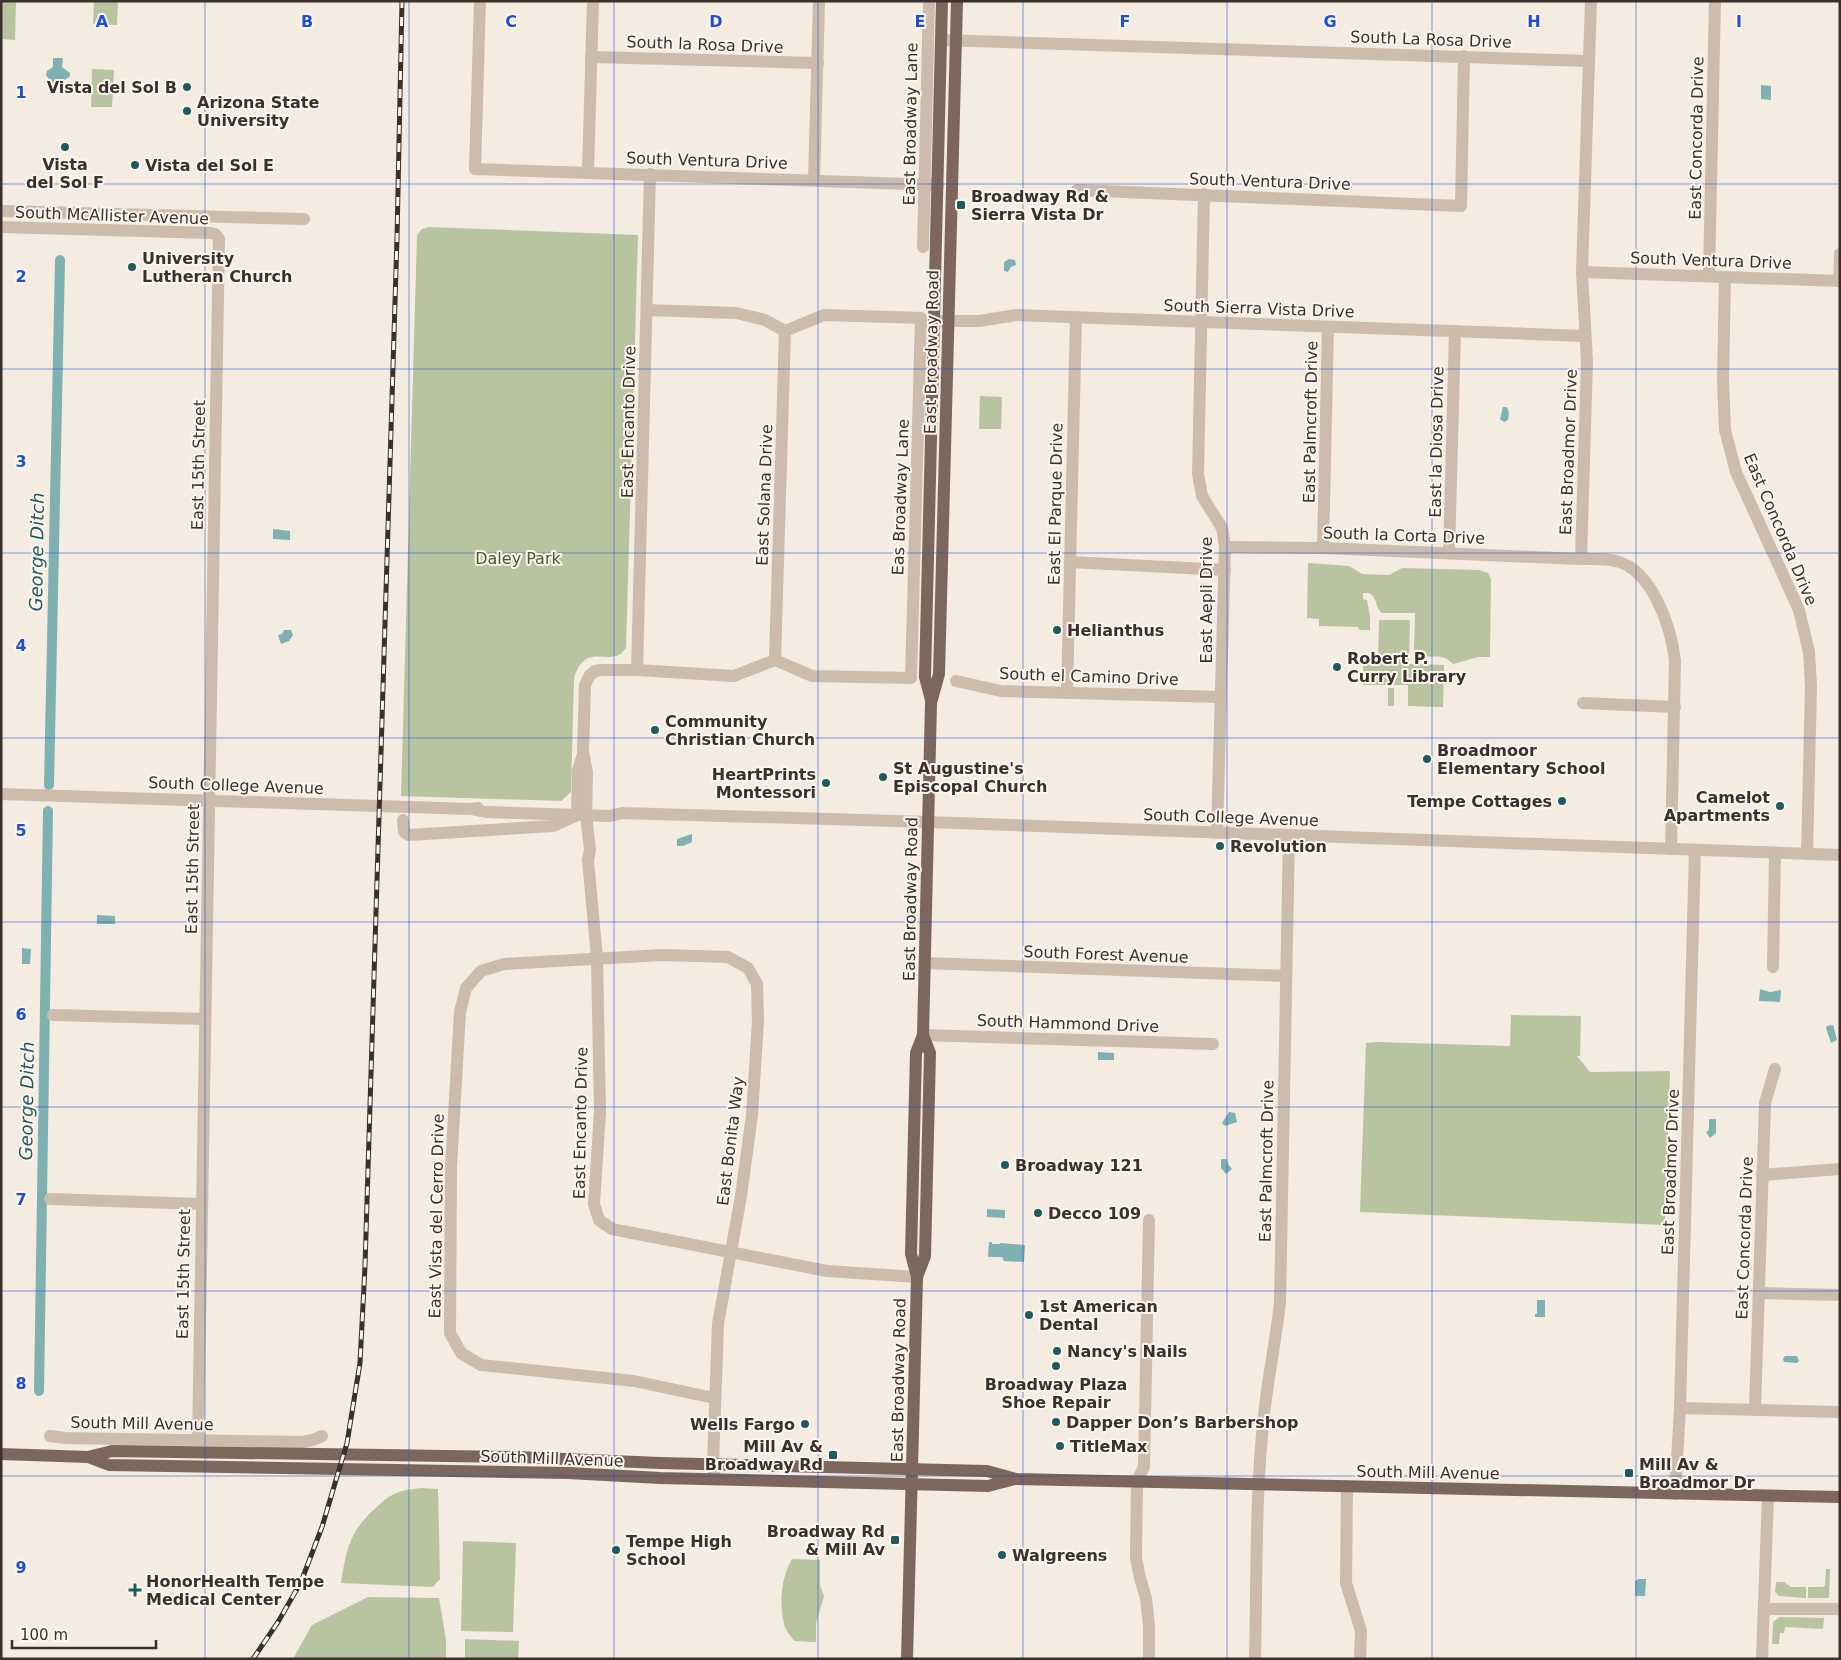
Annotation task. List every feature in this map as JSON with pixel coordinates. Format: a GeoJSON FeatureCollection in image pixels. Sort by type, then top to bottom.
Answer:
{"type":"FeatureCollection","features":[{"type":"Feature","properties":{"kind":"main road","name":"East Broadway Road"},"geometry":{"type":"LineString","coordinates":[[931,703],[924,677],[942,1]]}},
{"type":"Feature","properties":{"kind":"main road","name":"East Broadway Road"},"geometry":{"type":"LineString","coordinates":[[907,1659],[917,1277],[910,1254],[913,1149],[916,1053],[923,1035],[931,703],[939,674],[957,1]]}},
{"type":"Feature","properties":{"kind":"main road","name":"South Mill Avenue"},"geometry":{"type":"LineString","coordinates":[[1,1454],[88,1456],[112,1451],[534,1457],[714,1469],[987,1471],[1016,1479],[1840,1497]]}},
{"type":"Feature","properties":{"kind":"main road","name":"South Mill Avenue"},"geometry":{"type":"LineString","coordinates":[[88,1456],[109,1465],[568,1473],[660,1478],[988,1486],[1016,1479]]}},
{"type":"Feature","properties":{"kind":"street","name":"South Ventura Drive"},"geometry":{"type":"LineString","coordinates":[[480,1],[475,170],[650,174],[938,185]]}},
{"type":"Feature","properties":{"kind":"street"},"geometry":{"type":"LineString","coordinates":[[588,172],[592,1]]}},
{"type":"Feature","properties":{"kind":"street"},"geometry":{"type":"LineString","coordinates":[[814,180],[819,1]]}},
{"type":"Feature","properties":{"kind":"street","name":"East Broadway Lane"},"geometry":{"type":"LineString","coordinates":[[923,247],[929,1]]}},
{"type":"Feature","properties":{"kind":"street","name":"East Broadmor Drive"},"geometry":{"type":"LineString","coordinates":[[1591,1],[1582,272],[1587,370],[1581,559],[1616,561],[1631,567],[1645,580],[1668,623],[1676,660],[1671,849]]}},
{"type":"Feature","properties":{"kind":"street","name":"East Concorda Drive"},"geometry":{"type":"LineString","coordinates":[[1709,276],[1715,1]]}},
{"type":"Feature","properties":{"kind":"street","name":"South La Rosa Drive"},"geometry":{"type":"LineString","coordinates":[[941,40],[1589,61]]}},
{"type":"Feature","properties":{"kind":"street","name":"South Ventura Drive"},"geometry":{"type":"LineString","coordinates":[[1077,190],[1461,206],[1464,56]]}},
{"type":"Feature","properties":{"kind":"street","name":"South la Rosa Drive"},"geometry":{"type":"LineString","coordinates":[[591,57],[818,64]]}},
{"type":"Feature","properties":{"kind":"street","name":"East Encanto Drive"},"geometry":{"type":"LineString","coordinates":[[650,174],[638,670],[601,670],[590,675],[585,685],[583,752],[587,772],[581,812],[590,850],[588,860],[596,958],[600,1112],[594,1204],[600,1220],[612,1229],[828,1271],[917,1277]]}},
{"type":"Feature","properties":{"kind":"street","name":"East Aepli Drive"},"geometry":{"type":"LineString","coordinates":[[1204,194],[1198,474],[1202,496],[1222,528],[1225,547],[1217,833]]}},
{"type":"Feature","properties":{"kind":"street","name":"South McAllister Avenue"},"geometry":{"type":"LineString","coordinates":[[1,211],[304,219]]}},
{"type":"Feature","properties":{"kind":"street","name":"South McAllister Avenue"},"geometry":{"type":"LineString","coordinates":[[1,227],[211,233],[215,234],[219,239]]}},
{"type":"Feature","properties":{"kind":"street","name":"East 15th Street"},"geometry":{"type":"LineString","coordinates":[[198,1440],[200,1204],[219,239]]}},
{"type":"Feature","properties":{"kind":"street"},"geometry":{"type":"LineString","coordinates":[[1839,281],[1840,254]]}},
{"type":"Feature","properties":{"kind":"street","name":"South Ventura Drive"},"geometry":{"type":"LineString","coordinates":[[1582,272],[1839,281]]}},
{"type":"Feature","properties":{"kind":"street","name":"East Concorda Drive"},"geometry":{"type":"LineString","coordinates":[[1725,277],[1724,430],[1736,472],[1799,610],[1809,652],[1811,686],[1806,854]]}},
{"type":"Feature","properties":{"kind":"street"},"geometry":{"type":"LineString","coordinates":[[647,310],[736,314],[764,320],[785,331]]}},
{"type":"Feature","properties":{"kind":"street","name":"Eas Broadway Lane"},"geometry":{"type":"LineString","coordinates":[[775,660],[812,676],[911,678],[921,318],[824,315],[785,331]]}},
{"type":"Feature","properties":{"kind":"street","name":"South Sierra Vista Drive"},"geometry":{"type":"LineString","coordinates":[[934,320],[979,321],[1016,315],[1584,336]]}},
{"type":"Feature","properties":{"kind":"street","name":"East El Parque Drive"},"geometry":{"type":"LineString","coordinates":[[1068,693],[1076,317]]}},
{"type":"Feature","properties":{"kind":"street","name":"East Palmcroft Drive"},"geometry":{"type":"LineString","coordinates":[[1323,548],[1328,327]]}},
{"type":"Feature","properties":{"kind":"street","name":"East Solana Drive"},"geometry":{"type":"LineString","coordinates":[[775,660],[785,331]]}},
{"type":"Feature","properties":{"kind":"street","name":"East la Diosa Drive"},"geometry":{"type":"LineString","coordinates":[[1449,553],[1455,331]]}},
{"type":"Feature","properties":{"kind":"street","name":"South la Corta Drive"},"geometry":{"type":"LineString","coordinates":[[1225,547],[1323,548],[1581,559]]}},
{"type":"Feature","properties":{"kind":"street"},"geometry":{"type":"LineString","coordinates":[[1070,562],[1225,570]]}},
{"type":"Feature","properties":{"kind":"street"},"geometry":{"type":"LineString","coordinates":[[638,670],[734,676],[775,660]]}},
{"type":"Feature","properties":{"kind":"street","name":"South el Camino Drive"},"geometry":{"type":"LineString","coordinates":[[956,681],[1001,691],[1221,697]]}},
{"type":"Feature","properties":{"kind":"street"},"geometry":{"type":"LineString","coordinates":[[1583,703],[1675,707]]}},
{"type":"Feature","properties":{"kind":"street","name":"South College Avenue"},"geometry":{"type":"LineString","coordinates":[[1,794],[470,809],[485,812],[581,812],[610,816],[622,813],[928,822],[1840,855]]}},
{"type":"Feature","properties":{"kind":"street"},"geometry":{"type":"LineString","coordinates":[[403,820],[404,832],[409,835],[553,826],[581,812]]}},
{"type":"Feature","properties":{"kind":"street","name":"East Palmcroft Drive"},"geometry":{"type":"LineString","coordinates":[[1254,1659],[1259,1485],[1264,1415],[1280,1302],[1289,836]]}},
{"type":"Feature","properties":{"kind":"street","name":"East Broadmor Drive"},"geometry":{"type":"LineString","coordinates":[[1676,1494],[1695,850]]}},
{"type":"Feature","properties":{"kind":"street"},"geometry":{"type":"LineString","coordinates":[[1773,967],[1775,853]]}},
{"type":"Feature","properties":{"kind":"street","name":"East Bonita Way"},"geometry":{"type":"LineString","coordinates":[[596,958],[663,955],[728,957],[748,968],[757,984],[758,1021],[752,1115],[741,1196],[718,1324],[714,1398],[714,1469]]}},
{"type":"Feature","properties":{"kind":"street","name":"East Vista del Cerro Drive"},"geometry":{"type":"LineString","coordinates":[[596,958],[504,964],[481,972],[466,988],[460,1012],[452,1167],[450,1333],[461,1353],[481,1365],[634,1381],[714,1398]]}},
{"type":"Feature","properties":{"kind":"street","name":"South Forest Avenue"},"geometry":{"type":"LineString","coordinates":[[925,963],[1061,970],[1286,976]]}},
{"type":"Feature","properties":{"kind":"street"},"geometry":{"type":"LineString","coordinates":[[54,1015],[205,1019]]}},
{"type":"Feature","properties":{"kind":"street","name":"South Hammond Drive"},"geometry":{"type":"LineString","coordinates":[[923,1035],[1212,1044]]}},
{"type":"Feature","properties":{"kind":"street","name":"East Concorda Drive"},"geometry":{"type":"LineString","coordinates":[[1755,1410],[1765,1103],[1775,1069]]}},
{"type":"Feature","properties":{"kind":"street"},"geometry":{"type":"LineString","coordinates":[[1762,1175],[1840,1169]]}},
{"type":"Feature","properties":{"kind":"street"},"geometry":{"type":"LineString","coordinates":[[50,1199],[200,1204]]}},
{"type":"Feature","properties":{"kind":"street"},"geometry":{"type":"LineString","coordinates":[[1149,1220],[1144,1467],[1137,1481],[1136,1558],[1146,1598],[1150,1626],[1149,1659]]}},
{"type":"Feature","properties":{"kind":"street"},"geometry":{"type":"LineString","coordinates":[[1759,1294],[1840,1295]]}},
{"type":"Feature","properties":{"kind":"street"},"geometry":{"type":"LineString","coordinates":[[1680,1408],[1840,1412]]}},
{"type":"Feature","properties":{"kind":"street","name":"South Mill Avenue"},"geometry":{"type":"LineString","coordinates":[[50,1436],[65,1438],[302,1442],[322,1436]]}},
{"type":"Feature","properties":{"kind":"street"},"geometry":{"type":"LineString","coordinates":[[1347,1486],[1346,1582],[1361,1631],[1360,1659]]}},
{"type":"Feature","properties":{"kind":"street"},"geometry":{"type":"LineString","coordinates":[[1762,1659],[1768,1496]]}},
{"type":"Feature","properties":{"kind":"street"},"geometry":{"type":"LineString","coordinates":[[1764,1609],[1840,1609]]}},
{"type":"Feature","properties":{"kind":"green space"},"geometry":{"type":"Polygon","coordinates":[[[1,1],[16,1],[15,40],[1,39],[1,1]]]}},
{"type":"Feature","properties":{"kind":"green space"},"geometry":{"type":"Polygon","coordinates":[[[94,1],[118,1],[117,25],[93,24],[94,1]]]}},
{"type":"Feature","properties":{"kind":"green space"},"geometry":{"type":"Polygon","coordinates":[[[92,69],[114,70],[112,107],[91,107],[92,69]]]}},
{"type":"Feature","properties":{"kind":"green space","name":"Daley Park"},"geometry":{"type":"Polygon","coordinates":[[[429,227],[638,235],[626,648],[620,654],[613,657],[592,657],[585,660],[579,666],[574,678],[571,792],[561,801],[401,796],[417,235],[422,229],[429,227]]]}},
{"type":"Feature","properties":{"kind":"green space"},"geometry":{"type":"Polygon","coordinates":[[[980,396],[1002,397],[1001,429],[979,429],[980,396]]]}},
{"type":"Feature","properties":{"kind":"green space"},"geometry":{"type":"Polygon","coordinates":[[[1308,563],[1349,566],[1362,574],[1389,575],[1402,568],[1479,570],[1488,573],[1491,579],[1490,657],[1478,657],[1453,664],[1441,657],[1419,656],[1414,650],[1415,613],[1382,613],[1369,593],[1363,593],[1363,599],[1367,600],[1370,630],[1360,630],[1358,627],[1319,626],[1319,619],[1307,618],[1308,563]]]}},
{"type":"Feature","properties":{"kind":"green space"},"geometry":{"type":"Polygon","coordinates":[[[1379,620],[1410,620],[1409,664],[1444,665],[1443,707],[1408,706],[1408,685],[1363,685],[1363,663],[1378,663],[1379,620]]]}},
{"type":"Feature","properties":{"kind":"green space"},"geometry":{"type":"Polygon","coordinates":[[[1388,688],[1394,688],[1394,706],[1388,706],[1388,688]]]}},
{"type":"Feature","properties":{"kind":"green space"},"geometry":{"type":"Polygon","coordinates":[[[1511,1015],[1581,1016],[1580,1056],[1577,1056],[1590,1072],[1670,1071],[1665,1225],[1360,1212],[1366,1043],[1510,1046],[1511,1015]]]}},
{"type":"Feature","properties":{"kind":"green space"},"geometry":{"type":"Polygon","coordinates":[[[422,1488],[438,1489],[440,1579],[433,1587],[341,1583],[345,1559],[351,1540],[369,1514],[387,1498],[399,1492],[422,1488]]]}},
{"type":"Feature","properties":{"kind":"green space"},"geometry":{"type":"Polygon","coordinates":[[[463,1541],[516,1543],[513,1632],[461,1631],[463,1541]]]}},
{"type":"Feature","properties":{"kind":"green space"},"geometry":{"type":"Polygon","coordinates":[[[792,1559],[820,1560],[820,1586],[824,1596],[816,1624],[816,1642],[794,1641],[787,1631],[782,1616],[783,1582],[792,1559]]]}},
{"type":"Feature","properties":{"kind":"green space"},"geometry":{"type":"Polygon","coordinates":[[[1826,1569],[1830,1569],[1829,1598],[1808,1598],[1808,1587],[1823,1587],[1825,1585],[1826,1569]]]}},
{"type":"Feature","properties":{"kind":"green space"},"geometry":{"type":"Polygon","coordinates":[[[1776,1582],[1784,1582],[1791,1587],[1806,1587],[1806,1598],[1779,1596],[1775,1592],[1776,1582]]]}},
{"type":"Feature","properties":{"kind":"green space"},"geometry":{"type":"Polygon","coordinates":[[[368,1597],[439,1598],[446,1640],[446,1659],[293,1659],[312,1625],[368,1597]]]}},
{"type":"Feature","properties":{"kind":"green space"},"geometry":{"type":"Polygon","coordinates":[[[1780,1617],[1824,1618],[1823,1629],[1785,1627],[1784,1633],[1780,1633],[1779,1644],[1772,1644],[1773,1622],[1780,1617]]]}},
{"type":"Feature","properties":{"kind":"green space"},"geometry":{"type":"Polygon","coordinates":[[[465,1639],[519,1641],[518,1659],[465,1659],[465,1639]]]}},
{"type":"Feature","properties":{"kind":"water"},"geometry":{"type":"Polygon","coordinates":[[[53,58],[63,58],[62,67],[70,73],[70,76],[62,83],[62,89],[52,90],[52,83],[46,75],[47,71],[53,67],[53,58]]]}},
{"type":"Feature","properties":{"kind":"water"},"geometry":{"type":"Polygon","coordinates":[[[1761,85],[1771,86],[1771,100],[1761,99],[1761,85]]]}},
{"type":"Feature","properties":{"kind":"water"},"geometry":{"type":"Polygon","coordinates":[[[1009,259],[1015,260],[1016,265],[1011,267],[1008,272],[1004,271],[1004,262],[1009,259]]]}},
{"type":"Feature","properties":{"kind":"water"},"geometry":{"type":"Polygon","coordinates":[[[1503,407],[1507,407],[1509,413],[1508,420],[1504,422],[1500,419],[1503,407]]]}},
{"type":"Feature","properties":{"kind":"water"},"geometry":{"type":"Polygon","coordinates":[[[273,529],[290,531],[290,540],[273,539],[273,529]]]}},
{"type":"Feature","properties":{"kind":"water"},"geometry":{"type":"Polygon","coordinates":[[[284,630],[291,630],[293,635],[289,641],[281,644],[278,635],[282,634],[284,630]]]}},
{"type":"Feature","properties":{"kind":"water"},"geometry":{"type":"Polygon","coordinates":[[[692,834],[692,842],[683,846],[677,846],[677,839],[692,834]]]}},
{"type":"Feature","properties":{"kind":"water"},"geometry":{"type":"Polygon","coordinates":[[[97,915],[115,916],[115,924],[97,924],[97,915]]]}},
{"type":"Feature","properties":{"kind":"water"},"geometry":{"type":"Polygon","coordinates":[[[22,948],[31,949],[30,964],[22,964],[22,948]]]}},
{"type":"Feature","properties":{"kind":"water"},"geometry":{"type":"Polygon","coordinates":[[[1760,989],[1770,992],[1781,990],[1780,1002],[1759,1001],[1760,989]]]}},
{"type":"Feature","properties":{"kind":"water"},"geometry":{"type":"Polygon","coordinates":[[[1833,1025],[1837,1040],[1831,1043],[1826,1028],[1833,1025]]]}},
{"type":"Feature","properties":{"kind":"water"},"geometry":{"type":"Polygon","coordinates":[[[1098,1052],[1114,1053],[1114,1060],[1098,1060],[1098,1052]]]}},
{"type":"Feature","properties":{"kind":"water"},"geometry":{"type":"Polygon","coordinates":[[[1229,1112],[1235,1113],[1237,1122],[1225,1126],[1222,1123],[1229,1112]]]}},
{"type":"Feature","properties":{"kind":"water"},"geometry":{"type":"Polygon","coordinates":[[[1709,1119],[1716,1119],[1716,1133],[1710,1138],[1706,1132],[1709,1130],[1709,1119]]]}},
{"type":"Feature","properties":{"kind":"water"},"geometry":{"type":"Polygon","coordinates":[[[1221,1159],[1227,1159],[1232,1169],[1226,1174],[1221,1168],[1221,1159]]]}},
{"type":"Feature","properties":{"kind":"water"},"geometry":{"type":"Polygon","coordinates":[[[987,1209],[1005,1210],[1005,1218],[987,1217],[987,1209]]]}},
{"type":"Feature","properties":{"kind":"water"},"geometry":{"type":"Polygon","coordinates":[[[989,1242],[992,1242],[992,1244],[1025,1245],[1024,1262],[1004,1261],[1002,1257],[988,1257],[989,1242]]]}},
{"type":"Feature","properties":{"kind":"water"},"geometry":{"type":"Polygon","coordinates":[[[1537,1300],[1545,1300],[1545,1317],[1535,1317],[1535,1314],[1537,1314],[1537,1300]]]}},
{"type":"Feature","properties":{"kind":"water"},"geometry":{"type":"Polygon","coordinates":[[[1785,1356],[1797,1356],[1799,1361],[1797,1363],[1784,1362],[1785,1356]]]}},
{"type":"Feature","properties":{"kind":"water"},"geometry":{"type":"Polygon","coordinates":[[[1646,1579],[1645,1596],[1635,1596],[1635,1581],[1646,1579]]]}},
{"type":"Feature","properties":{"kind":"waterway","name":"George Ditch"},"geometry":{"type":"LineString","coordinates":[[49,785],[60,260]]}},
{"type":"Feature","properties":{"kind":"waterway","name":"George Ditch"},"geometry":{"type":"LineString","coordinates":[[39,1391],[48,811]]}},
{"type":"Feature","properties":{"kind":"railway"},"geometry":{"type":"LineString","coordinates":[[253,1659],[278,1622],[301,1582],[322,1527],[347,1443],[360,1363],[365,1266],[397,238],[402,1]]}},
{"type":"Feature","properties":{"kind":"place","name":"Vista del Sol B"},"geometry":{"type":"Point","coordinates":[187,87]}},
{"type":"Feature","properties":{"kind":"place","name":"Arizona State University"},"geometry":{"type":"Point","coordinates":[187,111]}},
{"type":"Feature","properties":{"kind":"place","name":"Vista del Sol F"},"geometry":{"type":"Point","coordinates":[65,147]}},
{"type":"Feature","properties":{"kind":"place","name":"Vista del Sol E"},"geometry":{"type":"Point","coordinates":[135,165]}},
{"type":"Feature","properties":{"kind":"place","name":"Broadway Rd & Sierra Vista Dr"},"geometry":{"type":"Point","coordinates":[961,205]}},
{"type":"Feature","properties":{"kind":"place","name":"University Lutheran Church"},"geometry":{"type":"Point","coordinates":[132,267]}},
{"type":"Feature","properties":{"kind":"place","name":"Helianthus"},"geometry":{"type":"Point","coordinates":[1057,630]}},
{"type":"Feature","properties":{"kind":"place","name":"Robert P. Curry Library"},"geometry":{"type":"Point","coordinates":[1337,667]}},
{"type":"Feature","properties":{"kind":"place","name":"Community Christian Church"},"geometry":{"type":"Point","coordinates":[655,730]}},
{"type":"Feature","properties":{"kind":"place","name":"Broadmoor Elementary School"},"geometry":{"type":"Point","coordinates":[1427,759]}},
{"type":"Feature","properties":{"kind":"place","name":"St Augustine's Episcopal Church"},"geometry":{"type":"Point","coordinates":[883,777]}},
{"type":"Feature","properties":{"kind":"place","name":"HeartPrints Montessori"},"geometry":{"type":"Point","coordinates":[826,783]}},
{"type":"Feature","properties":{"kind":"place","name":"Tempe Cottages"},"geometry":{"type":"Point","coordinates":[1562,801]}},
{"type":"Feature","properties":{"kind":"place","name":"Camelot Apartments"},"geometry":{"type":"Point","coordinates":[1780,806]}},
{"type":"Feature","properties":{"kind":"place","name":"Revolution"},"geometry":{"type":"Point","coordinates":[1220,846]}},
{"type":"Feature","properties":{"kind":"place","name":"Broadway 121"},"geometry":{"type":"Point","coordinates":[1005,1165]}},
{"type":"Feature","properties":{"kind":"place","name":"Decco 109"},"geometry":{"type":"Point","coordinates":[1038,1213]}},
{"type":"Feature","properties":{"kind":"place","name":"1st American Dental"},"geometry":{"type":"Point","coordinates":[1029,1315]}},
{"type":"Feature","properties":{"kind":"place","name":"Nancy's Nails"},"geometry":{"type":"Point","coordinates":[1057,1351]}},
{"type":"Feature","properties":{"kind":"place","name":"Broadway Plaza Shoe Repair"},"geometry":{"type":"Point","coordinates":[1056,1366]}},
{"type":"Feature","properties":{"kind":"place","name":"Dapper Don’s Barbershop"},"geometry":{"type":"Point","coordinates":[1056,1422]}},
{"type":"Feature","properties":{"kind":"place","name":"Wells Fargo"},"geometry":{"type":"Point","coordinates":[805,1424]}},
{"type":"Feature","properties":{"kind":"place","name":"TitleMax"},"geometry":{"type":"Point","coordinates":[1060,1446]}},
{"type":"Feature","properties":{"kind":"place","name":"Mill Av & Broadway Rd"},"geometry":{"type":"Point","coordinates":[833,1455]}},
{"type":"Feature","properties":{"kind":"place","name":"Mill Av & Broadmor Dr"},"geometry":{"type":"Point","coordinates":[1629,1473]}},
{"type":"Feature","properties":{"kind":"place","name":"Broadway Rd & Mill Av"},"geometry":{"type":"Point","coordinates":[895,1540]}},
{"type":"Feature","properties":{"kind":"place","name":"Tempe High School"},"geometry":{"type":"Point","coordinates":[616,1550]}},
{"type":"Feature","properties":{"kind":"place","name":"Walgreens"},"geometry":{"type":"Point","coordinates":[1002,1555]}},
{"type":"Feature","properties":{"kind":"place","name":"HonorHealth Tempe Medical Center"},"geometry":{"type":"Point","coordinates":[135,1590]}}]}
